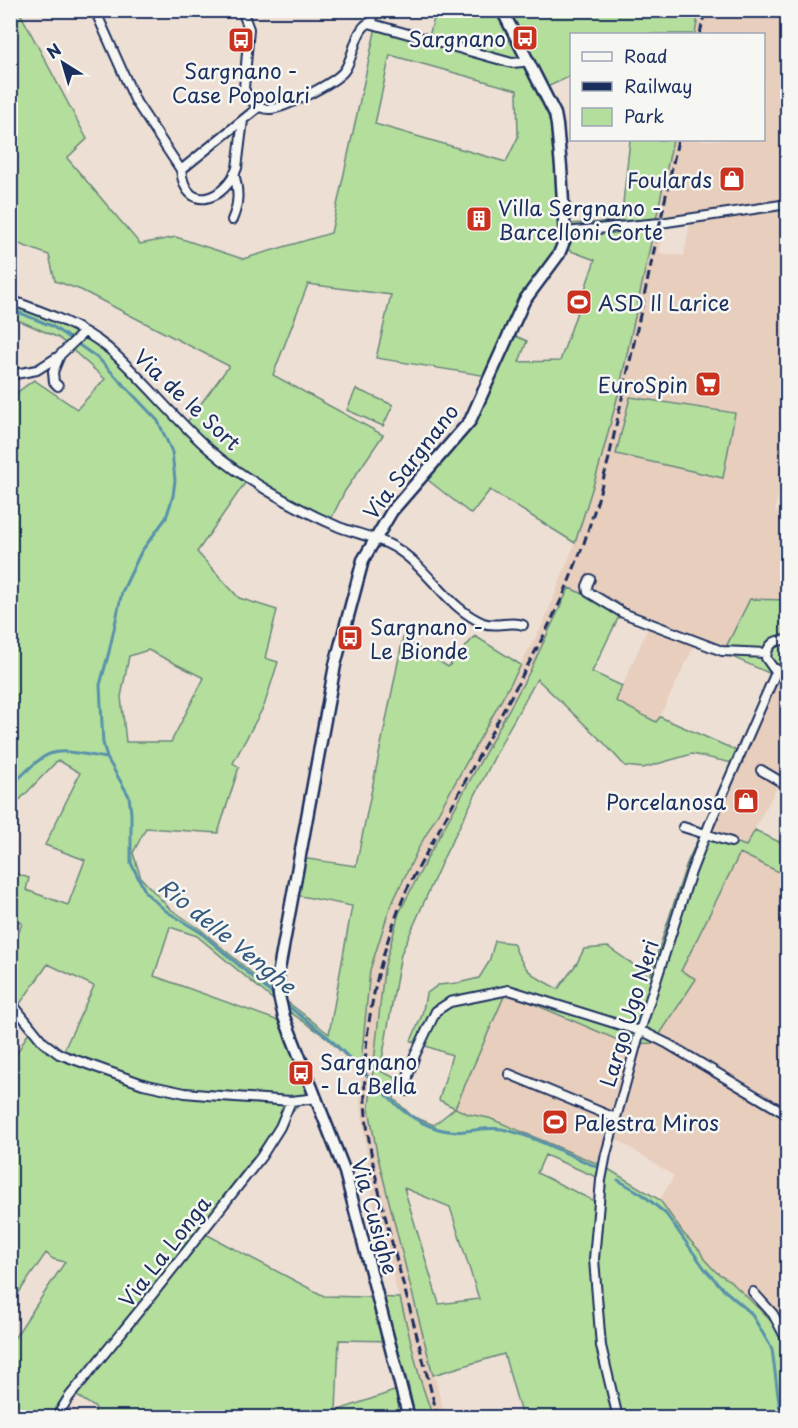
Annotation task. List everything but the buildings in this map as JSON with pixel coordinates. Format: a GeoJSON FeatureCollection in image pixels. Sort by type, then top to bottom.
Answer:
{"type":"FeatureCollection","features":[{"type":"Feature","properties":{"kind":"street"},"geometry":{"type":"LineString","coordinates":[[95,10],[136,102],[181,170],[188,194],[204,198],[217,193],[234,174],[240,158],[243,120]]}},
{"type":"Feature","properties":{"kind":"street"},"geometry":{"type":"LineString","coordinates":[[242,10],[249,29],[244,88],[250,99],[260,106],[271,109],[282,106],[339,77],[351,60],[362,27],[372,22],[512,63],[523,62],[527,58]]}},
{"type":"Feature","properties":{"kind":"street"},"geometry":{"type":"LineString","coordinates":[[372,22],[374,10]]}},
{"type":"Feature","properties":{"kind":"street","name":"Via Sargnano"},"geometry":{"type":"LineString","coordinates":[[289,1031],[280,1001],[278,975],[282,947],[335,665],[363,560],[392,511],[470,421],[524,301],[558,254],[565,232],[558,125],[550,102],[502,10]]}},
{"type":"Feature","properties":{"kind":"street"},"geometry":{"type":"LineString","coordinates":[[181,170],[260,106]]}},
{"type":"Feature","properties":{"kind":"street"},"geometry":{"type":"LineString","coordinates":[[232,220],[237,208],[238,196],[234,174]]}},
{"type":"Feature","properties":{"kind":"street"},"geometry":{"type":"LineString","coordinates":[[565,232],[660,223],[788,204]]}},
{"type":"Feature","properties":{"kind":"street","name":"Via de le Sort"},"geometry":{"type":"LineString","coordinates":[[12,303],[44,312],[81,335],[108,348],[211,451],[253,480],[301,509],[339,527],[374,538],[403,553],[465,613],[485,624],[493,626],[519,623],[523,625]]}},
{"type":"Feature","properties":{"kind":"street"},"geometry":{"type":"LineString","coordinates":[[10,375],[37,370],[60,355],[81,335]]}},
{"type":"Feature","properties":{"kind":"street"},"geometry":{"type":"LineString","coordinates":[[58,386],[54,382],[53,372],[60,355]]}},
{"type":"Feature","properties":{"kind":"street"},"geometry":{"type":"LineString","coordinates":[[590,579],[587,586],[588,592],[623,613],[722,651],[766,653]]}},
{"type":"Feature","properties":{"kind":"street"},"geometry":{"type":"LineString","coordinates":[[766,653],[774,642],[788,641]]}},
{"type":"Feature","properties":{"kind":"street"},"geometry":{"type":"LineString","coordinates":[[766,653],[770,665],[777,670],[788,670]]}},
{"type":"Feature","properties":{"kind":"street","name":"Largo Ugo Neri"},"geometry":{"type":"LineString","coordinates":[[618,1418],[601,1346],[594,1259],[600,1180],[640,1031],[691,872],[777,670]]}},
{"type":"Feature","properties":{"kind":"street"},"geometry":{"type":"LineString","coordinates":[[761,770],[788,786]]}},
{"type":"Feature","properties":{"kind":"street"},"geometry":{"type":"LineString","coordinates":[[683,827],[731,842]]}},
{"type":"Feature","properties":{"kind":"street"},"geometry":{"type":"LineString","coordinates":[[407,1091],[408,1076],[431,1018],[436,1011],[450,1002],[509,990],[640,1031],[668,1044],[788,1115]]}},
{"type":"Feature","properties":{"kind":"street"},"geometry":{"type":"LineString","coordinates":[[10,1001],[50,1048],[70,1059],[143,1084],[184,1093],[291,1101],[317,1098]]}},
{"type":"Feature","properties":{"kind":"street","name":"Via Cusighe"},"geometry":{"type":"LineString","coordinates":[[289,1031],[345,1172],[409,1418]]}},
{"type":"Feature","properties":{"kind":"street"},"geometry":{"type":"LineString","coordinates":[[509,1074],[615,1118]]}},
{"type":"Feature","properties":{"kind":"street","name":"Via La Longa"},"geometry":{"type":"LineString","coordinates":[[56,1418],[69,1397],[261,1157],[280,1127],[291,1101]]}},
{"type":"Feature","properties":{"kind":"street"},"geometry":{"type":"LineString","coordinates":[[753,1292],[773,1314],[788,1342]]}},
{"type":"Feature","properties":{"kind":"shaded area"},"geometry":{"type":"Polygon","coordinates":[[[699,11],[787,11],[788,430],[775,512],[787,513],[787,600],[750,600],[723,653],[696,642],[657,722],[616,701],[650,623],[569,588],[530,671],[399,913],[369,1108],[377,1154],[445,1417],[433,1418],[420,1379],[372,1195],[360,1097],[370,970],[389,910],[418,849],[544,622],[575,543],[599,467],[619,391],[673,141],[765,141],[765,33],[695,33],[699,11]],[[692,213],[667,216],[659,253],[684,256],[692,213]]]}},
{"type":"Feature","properties":{"kind":"shaded area"},"geometry":{"type":"Polygon","coordinates":[[[776,676],[787,681],[787,782],[781,779],[746,846],[702,830],[732,763],[776,676]]]}},
{"type":"Feature","properties":{"kind":"shaded area"},"geometry":{"type":"Polygon","coordinates":[[[740,853],[787,876],[787,1355],[774,1324],[709,1266],[700,1251],[683,1233],[663,1205],[660,1200],[674,1176],[612,1136],[603,1166],[489,1118],[468,1114],[455,1108],[506,992],[573,1021],[654,1043],[696,979],[681,971],[740,853]]]}},
{"type":"Feature","properties":{"kind":"green space"},"geometry":{"type":"Polygon","coordinates":[[[11,11],[19,11],[87,139],[67,158],[140,244],[176,237],[243,259],[331,233],[376,27],[428,40],[436,11],[699,11],[695,33],[570,33],[570,76],[538,91],[552,122],[567,224],[621,221],[630,141],[673,141],[619,391],[599,467],[575,543],[490,490],[471,514],[419,473],[488,391],[494,377],[376,358],[391,295],[308,284],[273,375],[383,435],[345,491],[328,525],[247,480],[197,552],[239,598],[277,610],[265,658],[278,662],[264,706],[233,763],[239,767],[218,833],[146,828],[133,853],[141,878],[169,908],[200,929],[272,990],[329,1034],[352,906],[295,895],[301,858],[356,866],[403,638],[448,667],[475,636],[521,665],[418,849],[389,910],[370,970],[362,1072],[327,1038],[277,1003],[197,936],[170,927],[154,976],[279,1021],[311,1095],[279,1123],[198,1230],[324,1296],[400,1298],[420,1379],[433,1417],[415,1417],[396,1341],[339,1340],[336,1411],[397,1390],[403,1417],[93,1417],[96,1408],[68,1390],[54,1417],[11,1417],[11,1343],[65,1262],[53,1259],[46,1253],[11,1304],[11,1064],[31,1028],[64,1050],[94,986],[48,964],[17,1008],[11,999],[11,955],[22,923],[11,918],[11,872],[29,878],[26,890],[68,905],[85,860],[45,845],[80,773],[58,760],[11,809],[11,397],[34,380],[77,409],[105,379],[59,338],[11,317],[11,304],[61,323],[104,349],[182,429],[229,366],[81,290],[55,281],[49,255],[11,241],[11,11]],[[390,55],[375,124],[506,162],[518,137],[517,90],[390,55]],[[563,248],[530,293],[513,335],[527,341],[519,362],[560,361],[595,260],[563,248]],[[148,650],[129,656],[121,697],[126,742],[171,742],[204,678],[148,650]]]}},
{"type":"Feature","properties":{"kind":"green space"},"geometry":{"type":"Polygon","coordinates":[[[356,389],[393,405],[383,426],[347,410],[356,389]]]}},
{"type":"Feature","properties":{"kind":"green space"},"geometry":{"type":"Polygon","coordinates":[[[630,397],[735,413],[723,478],[616,454],[630,397]]]}},
{"type":"Feature","properties":{"kind":"green space"},"geometry":{"type":"Polygon","coordinates":[[[787,430],[787,477],[780,477],[787,430]]]}},
{"type":"Feature","properties":{"kind":"green space"},"geometry":{"type":"Polygon","coordinates":[[[569,588],[622,610],[592,672],[622,686],[616,701],[656,722],[660,717],[740,752],[732,763],[692,754],[643,768],[625,766],[537,679],[507,732],[444,857],[401,954],[380,1071],[396,1078],[394,1099],[412,1116],[434,1125],[455,1108],[468,1114],[489,1118],[603,1166],[660,1200],[704,1259],[774,1324],[787,1355],[787,1417],[634,1418],[631,1412],[610,1418],[522,1417],[504,1354],[433,1375],[377,1154],[369,1108],[384,969],[399,913],[530,671],[569,588]],[[545,1155],[537,1173],[598,1203],[601,1179],[545,1155]],[[404,1188],[439,1304],[479,1299],[450,1207],[404,1188]]]}},
{"type":"Feature","properties":{"kind":"green space"},"geometry":{"type":"Polygon","coordinates":[[[750,599],[787,600],[787,681],[723,653],[750,599]]]}},
{"type":"Feature","properties":{"kind":"green space"},"geometry":{"type":"Polygon","coordinates":[[[787,828],[787,876],[740,853],[681,971],[696,979],[654,1043],[627,1044],[506,992],[455,1108],[439,1100],[452,1055],[411,1041],[422,1015],[426,994],[438,985],[479,978],[489,962],[495,941],[513,943],[525,967],[541,980],[558,989],[584,949],[608,947],[650,976],[687,863],[702,830],[746,846],[755,830],[779,842],[787,828]]]}},
{"type":"Feature","properties":{"kind":"waterway","name":"Rio delle Venghe"},"geometry":{"type":"LineString","coordinates":[[10,309],[52,326],[99,359],[158,421],[172,452],[175,480],[166,518],[141,552],[122,592],[100,685],[103,743],[107,758],[129,796],[131,863],[146,893],[166,911],[200,932],[276,997]]}},
{"type":"Feature","properties":{"kind":"waterway"},"geometry":{"type":"LineString","coordinates":[[10,787],[35,763],[52,753],[73,752],[107,758]]}},
{"type":"Feature","properties":{"kind":"waterway","name":"Rio delle Venghe"},"geometry":{"type":"LineString","coordinates":[[283,1002],[329,1038],[401,1109],[415,1119],[448,1131],[493,1128],[514,1132],[538,1140],[597,1167]]}},
{"type":"Feature","properties":{"kind":"waterway","name":"Rio delle Venghe"},"geometry":{"type":"LineString","coordinates":[[618,1180],[642,1194],[666,1214],[705,1269],[723,1289],[751,1313],[772,1349],[781,1418]]}},
{"type":"Feature","properties":{"kind":"railway"},"geometry":{"type":"LineString","coordinates":[[700,33],[705,10]]}},
{"type":"Feature","properties":{"kind":"railway"},"geometry":{"type":"LineString","coordinates":[[438,1418],[385,1216],[369,1141],[365,1074],[366,1047],[374,993],[388,941],[407,889],[543,637],[563,596],[584,543],[609,458],[678,141]]}},
{"type":"Feature","properties":{"kind":"place","name":"Sargnano"},"geometry":{"type":"Point","coordinates":[525,38]}},
{"type":"Feature","properties":{"kind":"place","name":"Sargnano - Case Popolari"},"geometry":{"type":"Point","coordinates":[241,40]}},
{"type":"Feature","properties":{"kind":"place","name":"Foulards"},"geometry":{"type":"Point","coordinates":[732,179]}},
{"type":"Feature","properties":{"kind":"place","name":"Villa Sergnano - Barcelloni Corte"},"geometry":{"type":"Point","coordinates":[479,219]}},
{"type":"Feature","properties":{"kind":"place","name":"ASD Il Larice"},"geometry":{"type":"Point","coordinates":[579,302]}},
{"type":"Feature","properties":{"kind":"place","name":"EuroSpin"},"geometry":{"type":"Point","coordinates":[708,384]}},
{"type":"Feature","properties":{"kind":"place","name":"Sargnano - Le Bionde"},"geometry":{"type":"Point","coordinates":[350,638]}},
{"type":"Feature","properties":{"kind":"place","name":"Porcelanosa"},"geometry":{"type":"Point","coordinates":[746,801]}},
{"type":"Feature","properties":{"kind":"place","name":"Sargnano - La Bella"},"geometry":{"type":"Point","coordinates":[301,1073]}},
{"type":"Feature","properties":{"kind":"place","name":"Palestra Miros"},"geometry":{"type":"Point","coordinates":[555,1122]}}]}
